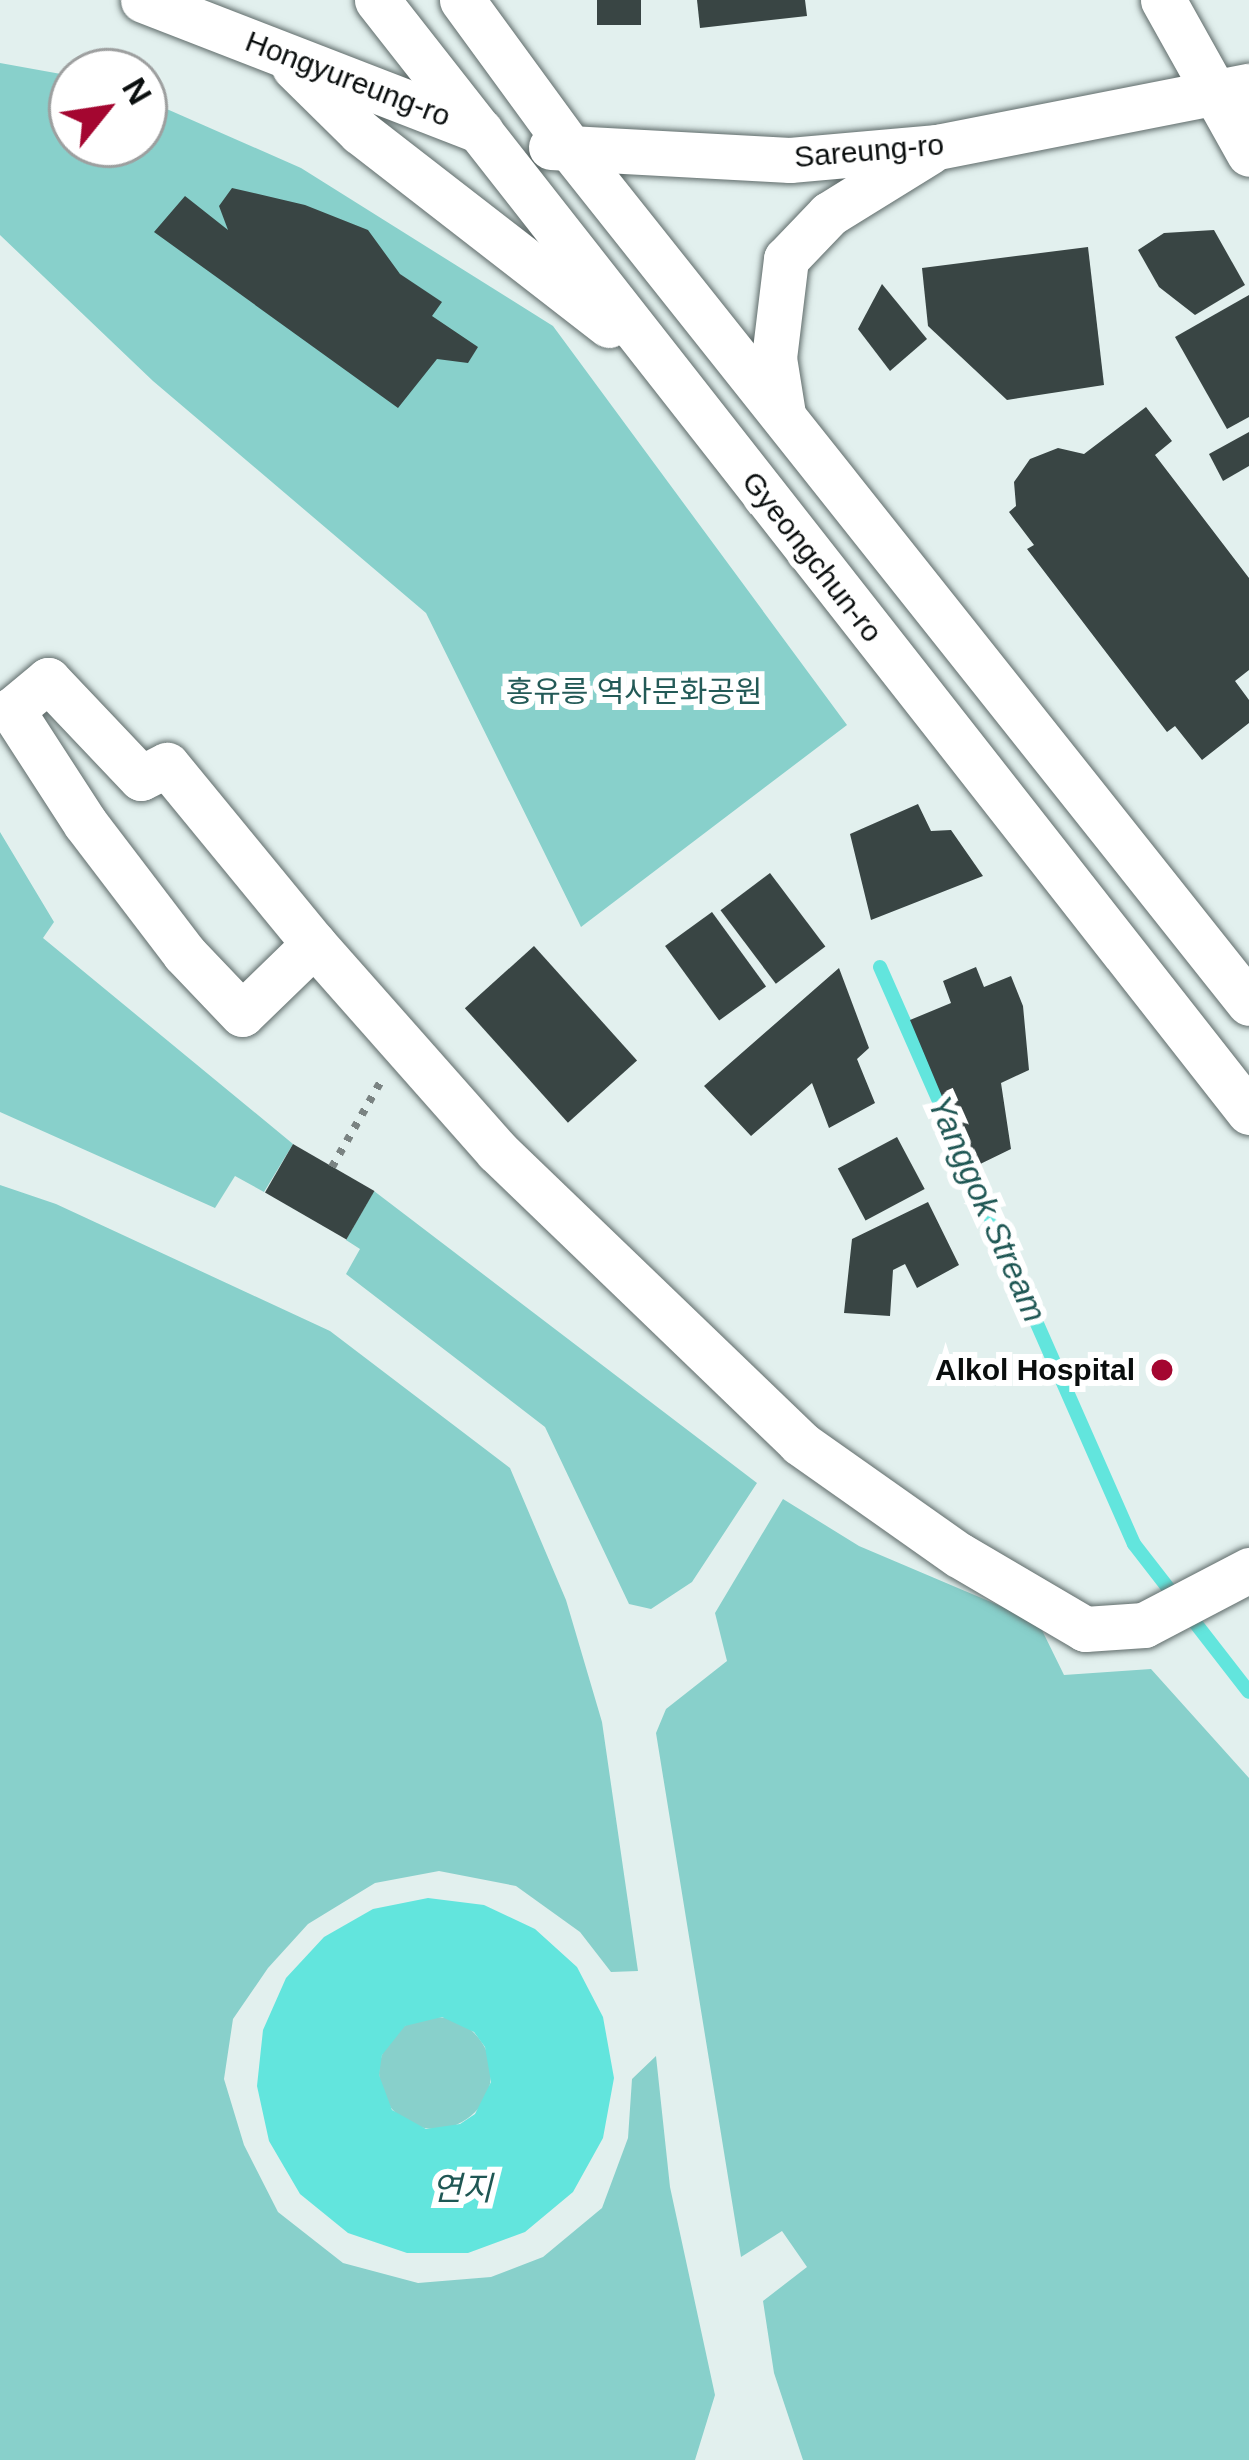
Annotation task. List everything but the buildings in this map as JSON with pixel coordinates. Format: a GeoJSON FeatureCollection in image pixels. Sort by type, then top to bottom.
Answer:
{"type":"FeatureCollection","features":[{"type":"Feature","properties":{"kind":"street","name":"Hongyureung-ro"},"geometry":{"type":"LineString","coordinates":[[142,0],[485,132]]}},
{"type":"Feature","properties":{"kind":"street","name":"Gyeongchun-ro"},"geometry":{"type":"LineString","coordinates":[[377,0],[1249,1112]]}},
{"type":"Feature","properties":{"kind":"street"},"geometry":{"type":"LineString","coordinates":[[461,0],[572,152],[1249,1003]]}},
{"type":"Feature","properties":{"kind":"street"},"geometry":{"type":"LineString","coordinates":[[1163,0],[1232,88],[1249,154]]}},
{"type":"Feature","properties":{"kind":"street"},"geometry":{"type":"LineString","coordinates":[[279,52],[360,132],[615,329],[683,394]]}},
{"type":"Feature","properties":{"kind":"street","name":"Sareung-ro"},"geometry":{"type":"LineString","coordinates":[[485,132],[572,152],[790,160],[937,147],[1232,88]]}},
{"type":"Feature","properties":{"kind":"street"},"geometry":{"type":"LineString","coordinates":[[783,417],[774,358],[786,259],[829,214],[937,147]]}},
{"type":"Feature","properties":{"kind":"street"},"geometry":{"type":"LineString","coordinates":[[314,944],[242,1013],[184,953],[85,823],[6,703],[47,680],[141,778],[167,765],[314,944],[497,1151],[800,1443],[959,1555],[1085,1629],[1144,1625],[1241,1577]]}},
{"type":"Feature","properties":{"kind":"path"},"geometry":{"type":"LineString","coordinates":[[332,1167],[403,1044]]}},
{"type":"Feature","properties":{"kind":"green space","name":"홍유릉 역사문화공원"},"geometry":{"type":"Polygon","coordinates":[[[0,63],[48,72],[48,168],[168,168],[168,110],[301,168],[553,326],[847,725],[581,927],[426,613],[153,381],[0,235],[0,63]]]}},
{"type":"Feature","properties":{"kind":"green space"},"geometry":{"type":"Polygon","coordinates":[[[0,832],[54,922],[43,938],[293,1144],[264,1192],[235,1176],[215,1208],[0,1112],[0,832]]]}},
{"type":"Feature","properties":{"kind":"green space"},"geometry":{"type":"Polygon","coordinates":[[[0,1185],[56,1204],[330,1331],[510,1468],[566,1600],[602,1722],[638,1971],[611,1972],[580,1932],[516,1886],[439,1871],[375,1883],[308,1924],[268,1968],[233,2019],[224,2079],[244,2145],[278,2212],[343,2263],[418,2283],[491,2277],[543,2257],[602,2208],[628,2138],[632,2079],[656,2056],[670,2187],[715,2395],[695,2460],[0,2460],[0,1185]]]}},
{"type":"Feature","properties":{"kind":"green space"},"geometry":{"type":"Polygon","coordinates":[[[374,1191],[757,1483],[692,1582],[651,1609],[629,1604],[545,1427],[346,1274],[360,1249],[346,1240],[374,1191]]]}},
{"type":"Feature","properties":{"kind":"green space"},"geometry":{"type":"Polygon","coordinates":[[[783,1499],[859,1546],[1038,1622],[1064,1675],[1151,1669],[1249,1778],[1249,2460],[803,2460],[774,2373],[763,2301],[807,2267],[782,2231],[741,2257],[656,1733],[666,1709],[727,1661],[715,1613],[783,1499]]]}},
{"type":"Feature","properties":{"kind":"green space"},"geometry":{"type":"Polygon","coordinates":[[[435,2017],[456,2021],[475,2033],[487,2052],[491,2073],[487,2094],[475,2113],[456,2125],[435,2129],[414,2125],[395,2113],[383,2094],[379,2073],[383,2052],[395,2033],[414,2021],[435,2017]]]}},
{"type":"Feature","properties":{"kind":"water","name":"연지"},"geometry":{"type":"Polygon","coordinates":[[[428,1898],[484,1905],[535,1929],[577,1967],[603,2017],[614,2078],[603,2138],[573,2192],[525,2232],[468,2253],[407,2253],[348,2233],[300,2194],[269,2141],[257,2086],[263,2030],[286,1978],[324,1937],[373,1909],[428,1898]],[[442,2017],[405,2026],[382,2055],[379,2075],[392,2110],[426,2129],[460,2124],[475,2114],[491,2082],[485,2047],[474,2032],[442,2017]]]}},
{"type":"Feature","properties":{"kind":"waterway","name":"Yanggok Stream"},"geometry":{"type":"LineString","coordinates":[[880,967],[1134,1544],[1249,1692]]}},
{"type":"Feature","properties":{"kind":"place","name":"Alkol Hospital"},"geometry":{"type":"Point","coordinates":[1162,1370]}}]}
